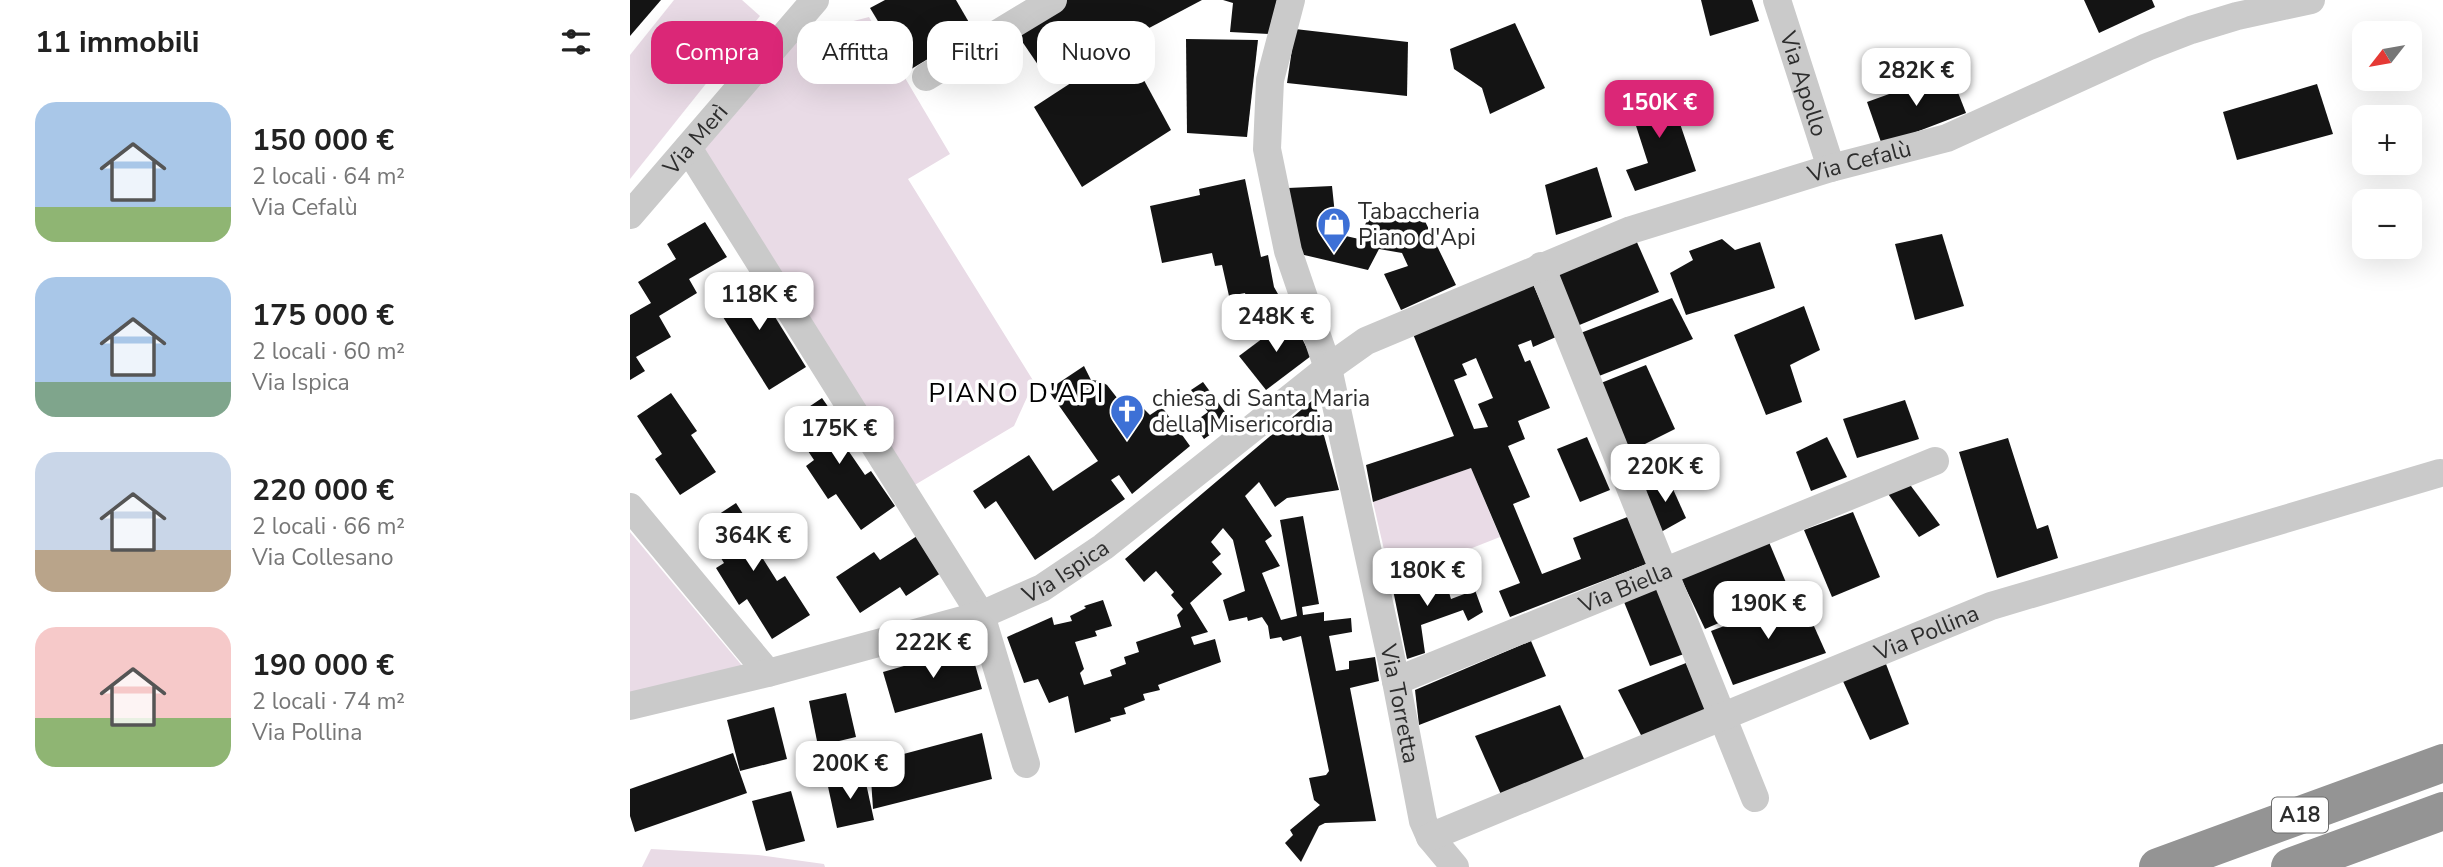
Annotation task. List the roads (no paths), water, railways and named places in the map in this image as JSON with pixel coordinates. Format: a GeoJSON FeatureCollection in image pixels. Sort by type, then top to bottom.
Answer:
{"type":"FeatureCollection","features":[{"type":"Feature","properties":{"kind":"highway","name":"A18"},"geometry":{"type":"LineString","coordinates":[[2158,867],[2443,763]]}},
{"type":"Feature","properties":{"kind":"highway","name":"A18"},"geometry":{"type":"LineString","coordinates":[[2290,867],[2443,811]]}},
{"type":"Feature","properties":{"kind":"street","name":"Via Merì"},"geometry":{"type":"LineString","coordinates":[[630,215],[815,0]]}},
{"type":"Feature","properties":{"kind":"street"},"geometry":{"type":"LineString","coordinates":[[926,77],[1053,0]]}},
{"type":"Feature","properties":{"kind":"street","name":"Via Torretta"},"geometry":{"type":"LineString","coordinates":[[1291,0],[1270,80],[1267,149],[1287,251],[1328,368],[1396,681],[1423,821],[1430,837],[1455,867]]}},
{"type":"Feature","properties":{"kind":"street","name":"Via Apollo"},"geometry":{"type":"LineString","coordinates":[[1777,0],[1831,168]]}},
{"type":"Feature","properties":{"kind":"street","name":"Via Cefalù"},"geometry":{"type":"LineString","coordinates":[[1407,323],[1632,230],[1831,168],[1947,138],[2147,47],[2191,30],[2237,16],[2311,0]]}},
{"type":"Feature","properties":{"kind":"street"},"geometry":{"type":"LineString","coordinates":[[688,148],[981,615],[1026,764]]}},
{"type":"Feature","properties":{"kind":"street"},"geometry":{"type":"LineString","coordinates":[[1541,266],[1755,798]]}},
{"type":"Feature","properties":{"kind":"street","name":"Via Ispica"},"geometry":{"type":"LineString","coordinates":[[630,706],[768,673],[981,615],[1042,588],[1102,547],[1328,368],[1366,341],[1407,323]]}},
{"type":"Feature","properties":{"kind":"street","name":"Via Biella"},"geometry":{"type":"LineString","coordinates":[[1396,681],[1935,461]]}},
{"type":"Feature","properties":{"kind":"street","name":"Via Pollina"},"geometry":{"type":"LineString","coordinates":[[1430,837],[1991,606],[2440,473]]}},
{"type":"Feature","properties":{"kind":"street"},"geometry":{"type":"LineString","coordinates":[[630,507],[768,673]]}},
{"type":"Feature","properties":{"kind":"place","name":"Tabaccheria Piano d'Api"},"geometry":{"type":"Point","coordinates":[1334,254]}},
{"type":"Feature","properties":{"kind":"place","name":"chiesa di Santa Maria della Misericordia"},"geometry":{"type":"Point","coordinates":[1127,441]}},
{"type":"Feature","properties":{"kind":"district","name":"PIANO D'API"},"geometry":{"type":"Point","coordinates":[1017,393]}}]}
